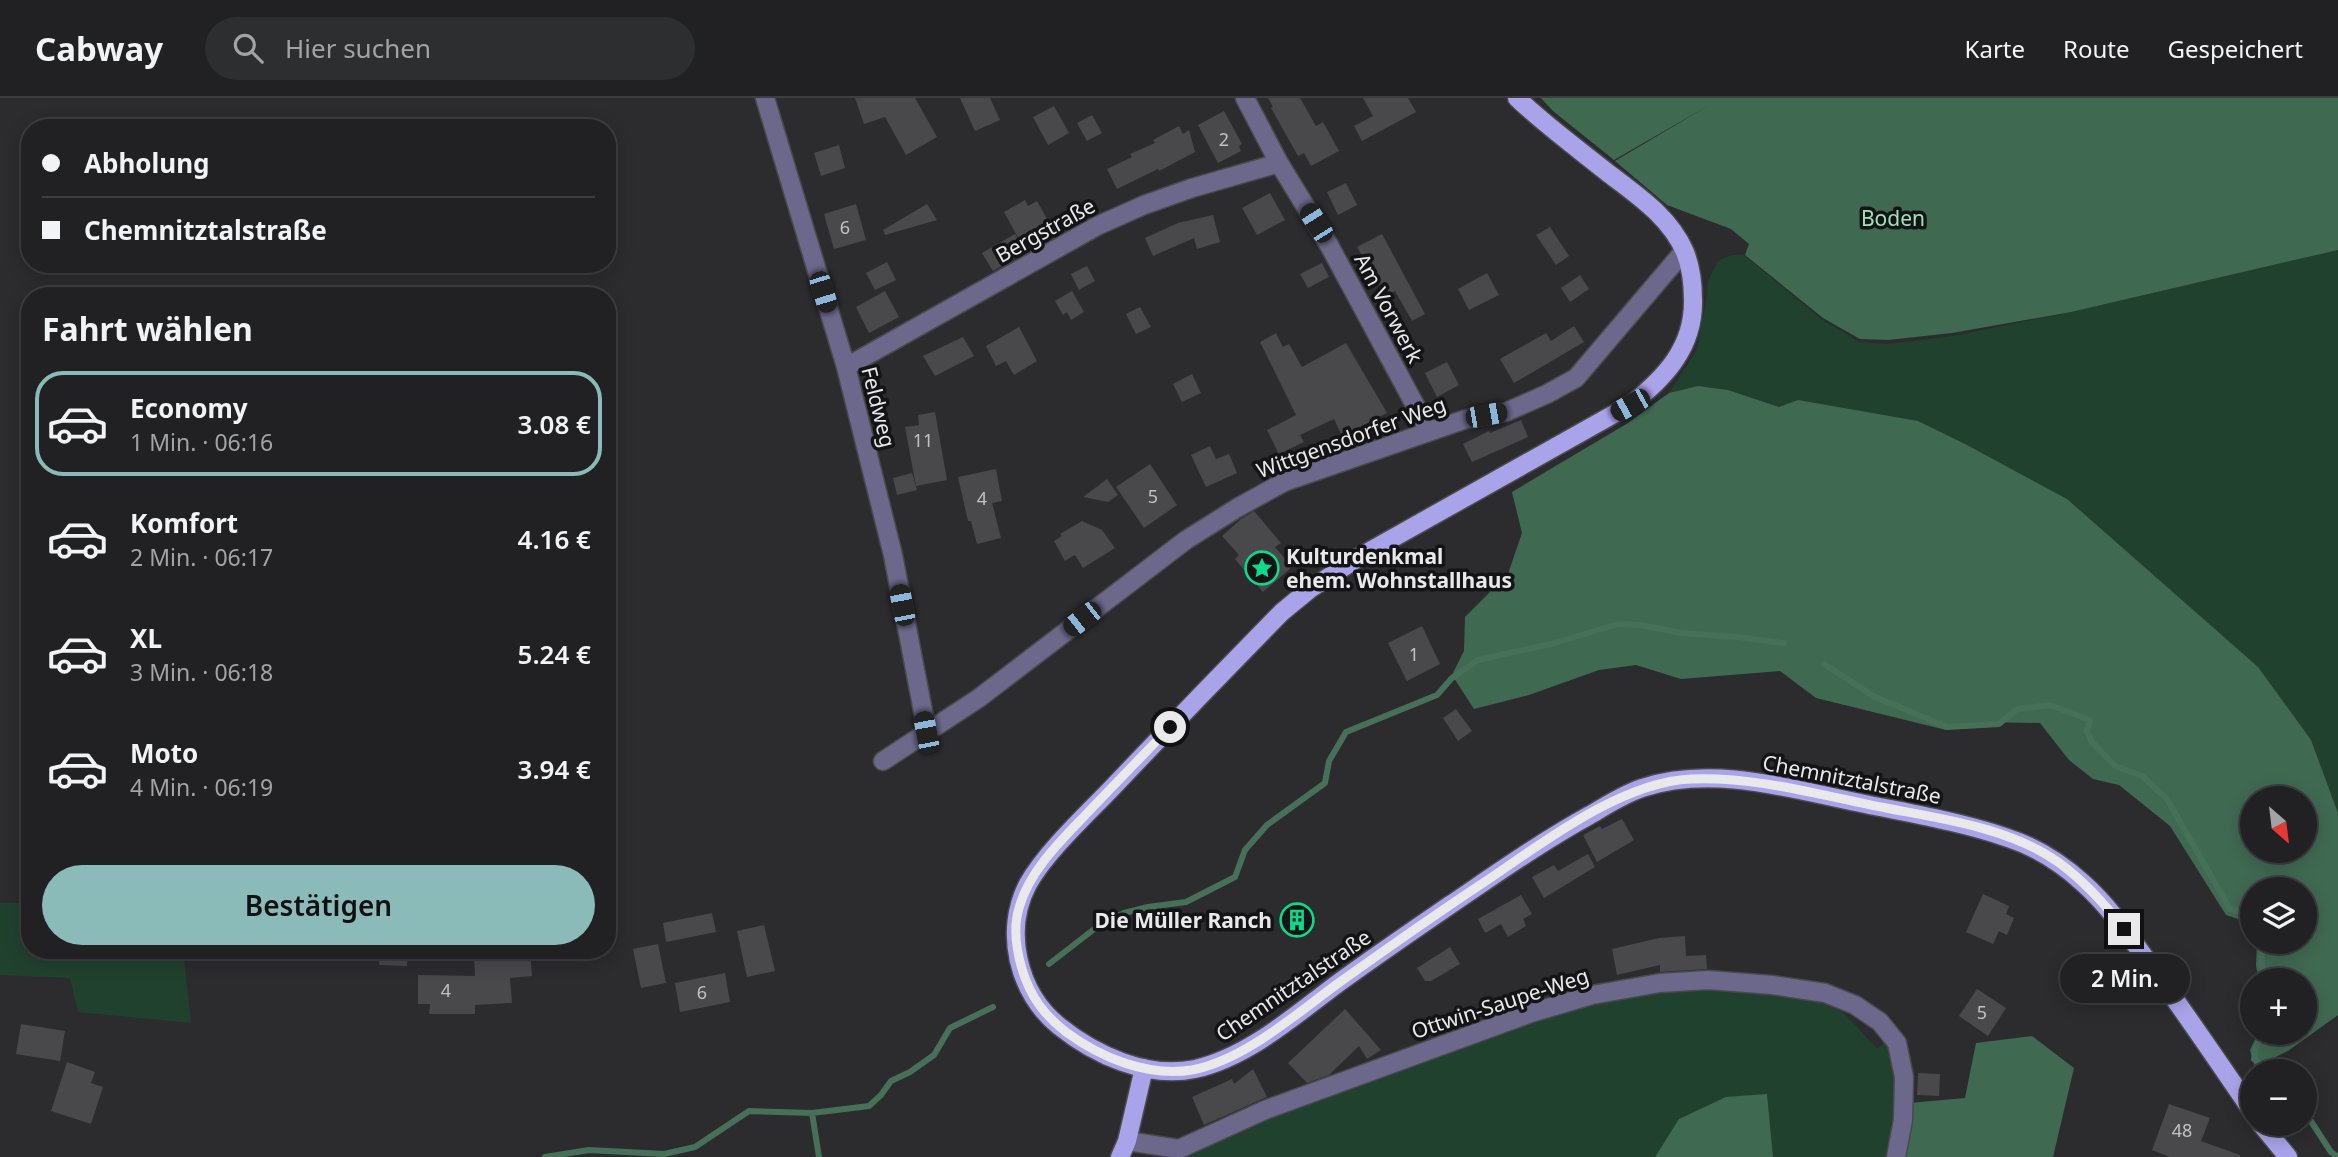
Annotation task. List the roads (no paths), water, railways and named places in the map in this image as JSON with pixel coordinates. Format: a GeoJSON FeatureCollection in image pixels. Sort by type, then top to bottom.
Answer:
{"type":"FeatureCollection","features":[{"type":"Feature","properties":{"kind":"main road"},"geometry":{"type":"LineString","coordinates":[[1517,98],[1643,199],[1660,216],[1685,251]]}},
{"type":"Feature","properties":{"kind":"main road","name":"Chemnitztalstraße"},"geometry":{"type":"LineString","coordinates":[[1685,251],[1693,286],[1690,326],[1674,363],[1657,384],[1630,405],[1361,556],[1310,589],[1282,612],[1062,839],[1029,882],[1019,908],[1015,934],[1019,960],[1036,1003],[1050,1019],[1090,1048],[1122,1063],[1144,1068],[1191,1070],[1221,1061],[1296,1016],[1445,908],[1552,836],[1643,788],[1689,779],[1711,779],[1756,783],[1940,819],[2010,838],[2056,861],[2110,910],[2240,1093]]}},
{"type":"Feature","properties":{"kind":"main road"},"geometry":{"type":"LineString","coordinates":[[1123,1149],[1144,1068]]}},
{"type":"Feature","properties":{"kind":"main road"},"geometry":{"type":"LineString","coordinates":[[2271,1136],[2288,1157]]}},
{"type":"Feature","properties":{"kind":"street","name":"Feldweg"},"geometry":{"type":"LineString","coordinates":[[765,98],[846,368],[893,555],[926,732]]}},
{"type":"Feature","properties":{"kind":"street","name":"Am Vorwerk"},"geometry":{"type":"LineString","coordinates":[[1245,98],[1279,163],[1329,245],[1429,431]]}},
{"type":"Feature","properties":{"kind":"street","name":"Bergstraße"},"geometry":{"type":"LineString","coordinates":[[846,368],[1097,226],[1180,192],[1279,163]]}},
{"type":"Feature","properties":{"kind":"street","name":"Wittgensdorfer Weg"},"geometry":{"type":"LineString","coordinates":[[883,761],[979,698],[1186,540],[1284,482],[1466,419],[1506,412],[1576,378],[1685,251]]}},
{"type":"Feature","properties":{"kind":"street","name":"Ottwin-Saupe-Weg"},"geometry":{"type":"LineString","coordinates":[[1123,1149],[1179,1149],[1265,1110],[1531,1013],[1592,995],[1660,983],[1709,980],[1825,993],[1855,1005],[1880,1022],[1897,1043],[1904,1077],[1903,1120],[1896,1157]]}},
{"type":"Feature","properties":{"kind":"waterway"},"geometry":{"type":"LineString","coordinates":[[1049,964],[1102,923],[1124,913],[1186,902],[1235,877],[1245,850],[1267,825],[1325,783],[1329,761],[1346,732],[1437,695],[1452,678],[1478,660],[1551,644],[1618,624],[1784,643]]}},
{"type":"Feature","properties":{"kind":"waterway"},"geometry":{"type":"LineString","coordinates":[[1824,664],[1873,696],[1947,727],[1999,724],[2017,709],[2050,705],[2090,720],[2087,731],[2092,742],[2115,766],[2142,776],[2167,799],[2230,909],[2240,912]]}},
{"type":"Feature","properties":{"kind":"waterway"},"geometry":{"type":"LineString","coordinates":[[2262,954],[2263,968]]}},
{"type":"Feature","properties":{"kind":"waterway"},"geometry":{"type":"LineString","coordinates":[[545,1157],[589,1150],[664,1154],[695,1147],[749,1111],[812,1113],[869,1106],[891,1081],[910,1072],[934,1055],[950,1028],[993,1007]]}},
{"type":"Feature","properties":{"kind":"waterway"},"geometry":{"type":"LineString","coordinates":[[2254,1059],[2257,1045]]}},
{"type":"Feature","properties":{"kind":"waterway"},"geometry":{"type":"LineString","coordinates":[[812,1113],[819,1157]]}},
{"type":"Feature","properties":{"kind":"waterway"},"geometry":{"type":"LineString","coordinates":[[2317,1130],[2331,1152],[2338,1157]]}},
{"type":"Feature","properties":{"kind":"place","name":"Kulturdenkmal ehem. Wohnstallhaus"},"geometry":{"type":"Point","coordinates":[1262,568]}},
{"type":"Feature","properties":{"kind":"place","name":"Die Müller Ranch"},"geometry":{"type":"Point","coordinates":[1297,920]}},
{"type":"Feature","properties":{"kind":"park label","name":"Boden"},"geometry":{"type":"Point","coordinates":[1893,218]}}]}
